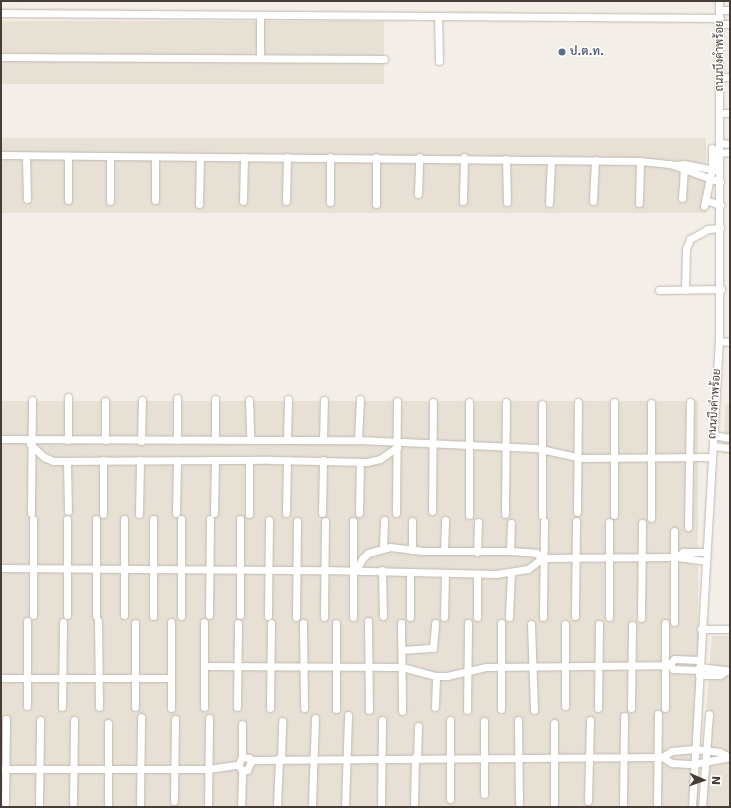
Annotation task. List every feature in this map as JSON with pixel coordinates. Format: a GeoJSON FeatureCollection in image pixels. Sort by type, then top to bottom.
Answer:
{"type":"FeatureCollection","features":[{"type":"Feature","properties":{"kind":"street","name":"ถนนบึงคำพร้อย"},"geometry":{"type":"LineString","coordinates":[[692,807],[705,552],[719,342],[719,1]]}},
{"type":"Feature","properties":{"kind":"street"},"geometry":{"type":"LineString","coordinates":[[720,10],[730,10]]}},
{"type":"Feature","properties":{"kind":"street"},"geometry":{"type":"LineString","coordinates":[[1,13],[438,16],[720,21],[730,24]]}},
{"type":"Feature","properties":{"kind":"street"},"geometry":{"type":"LineString","coordinates":[[260,14],[260,58]]}},
{"type":"Feature","properties":{"kind":"street"},"geometry":{"type":"LineString","coordinates":[[438,16],[439,61]]}},
{"type":"Feature","properties":{"kind":"street"},"geometry":{"type":"LineString","coordinates":[[1,57],[384,59]]}},
{"type":"Feature","properties":{"kind":"street"},"geometry":{"type":"LineString","coordinates":[[720,78],[730,77]]}},
{"type":"Feature","properties":{"kind":"street"},"geometry":{"type":"LineString","coordinates":[[720,113],[730,113]]}},
{"type":"Feature","properties":{"kind":"street"},"geometry":{"type":"LineString","coordinates":[[719,143],[730,144]]}},
{"type":"Feature","properties":{"kind":"street"},"geometry":{"type":"LineString","coordinates":[[712,148],[712,169],[704,203],[720,205]]}},
{"type":"Feature","properties":{"kind":"street"},"geometry":{"type":"LineString","coordinates":[[719,153],[730,152]]}},
{"type":"Feature","properties":{"kind":"street"},"geometry":{"type":"LineString","coordinates":[[1,155],[155,157],[464,157],[550,160],[640,160],[674,165],[684,164],[720,172]]}},
{"type":"Feature","properties":{"kind":"street"},"geometry":{"type":"LineString","coordinates":[[26,156],[26,199]]}},
{"type":"Feature","properties":{"kind":"street"},"geometry":{"type":"LineString","coordinates":[[68,156],[68,200]]}},
{"type":"Feature","properties":{"kind":"street"},"geometry":{"type":"LineString","coordinates":[[110,156],[110,201]]}},
{"type":"Feature","properties":{"kind":"street"},"geometry":{"type":"LineString","coordinates":[[155,157],[155,200]]}},
{"type":"Feature","properties":{"kind":"street"},"geometry":{"type":"LineString","coordinates":[[199,204],[200,157]]}},
{"type":"Feature","properties":{"kind":"street"},"geometry":{"type":"LineString","coordinates":[[243,201],[244,157]]}},
{"type":"Feature","properties":{"kind":"street"},"geometry":{"type":"LineString","coordinates":[[286,201],[287,157]]}},
{"type":"Feature","properties":{"kind":"street"},"geometry":{"type":"LineString","coordinates":[[330,157],[330,202]]}},
{"type":"Feature","properties":{"kind":"street"},"geometry":{"type":"LineString","coordinates":[[376,157],[376,204]]}},
{"type":"Feature","properties":{"kind":"street"},"geometry":{"type":"LineString","coordinates":[[418,194],[419,157]]}},
{"type":"Feature","properties":{"kind":"street"},"geometry":{"type":"LineString","coordinates":[[462,201],[464,157]]}},
{"type":"Feature","properties":{"kind":"street"},"geometry":{"type":"LineString","coordinates":[[506,158],[507,202]]}},
{"type":"Feature","properties":{"kind":"street"},"geometry":{"type":"LineString","coordinates":[[549,203],[550,160]]}},
{"type":"Feature","properties":{"kind":"street"},"geometry":{"type":"LineString","coordinates":[[593,201],[595,160]]}},
{"type":"Feature","properties":{"kind":"street"},"geometry":{"type":"LineString","coordinates":[[639,203],[640,160]]}},
{"type":"Feature","properties":{"kind":"street"},"geometry":{"type":"LineString","coordinates":[[682,198],[684,164]]}},
{"type":"Feature","properties":{"kind":"street"},"geometry":{"type":"LineString","coordinates":[[674,165],[684,172],[720,182]]}},
{"type":"Feature","properties":{"kind":"street"},"geometry":{"type":"LineString","coordinates":[[685,290],[686,249],[690,239],[708,229],[720,228]]}},
{"type":"Feature","properties":{"kind":"street"},"geometry":{"type":"LineString","coordinates":[[659,290],[720,289]]}},
{"type":"Feature","properties":{"kind":"street"},"geometry":{"type":"LineString","coordinates":[[719,342],[730,342]]}},
{"type":"Feature","properties":{"kind":"street"},"geometry":{"type":"LineString","coordinates":[[68,397],[68,440]]}},
{"type":"Feature","properties":{"kind":"street"},"geometry":{"type":"LineString","coordinates":[[177,398],[177,440]]}},
{"type":"Feature","properties":{"kind":"street"},"geometry":{"type":"LineString","coordinates":[[215,399],[215,439]]}},
{"type":"Feature","properties":{"kind":"street"},"geometry":{"type":"LineString","coordinates":[[287,440],[288,399]]}},
{"type":"Feature","properties":{"kind":"street"},"geometry":{"type":"LineString","coordinates":[[358,440],[360,399]]}},
{"type":"Feature","properties":{"kind":"street"},"geometry":{"type":"LineString","coordinates":[[32,400],[30,442],[33,615]]}},
{"type":"Feature","properties":{"kind":"street"},"geometry":{"type":"LineString","coordinates":[[141,441],[142,400]]}},
{"type":"Feature","properties":{"kind":"street"},"geometry":{"type":"LineString","coordinates":[[250,400],[250,438]]}},
{"type":"Feature","properties":{"kind":"street"},"geometry":{"type":"LineString","coordinates":[[323,440],[324,400]]}},
{"type":"Feature","properties":{"kind":"street"},"geometry":{"type":"LineString","coordinates":[[105,401],[105,440]]}},
{"type":"Feature","properties":{"kind":"street"},"geometry":{"type":"LineString","coordinates":[[396,513],[398,444],[397,401]]}},
{"type":"Feature","properties":{"kind":"street"},"geometry":{"type":"LineString","coordinates":[[432,511],[433,402]]}},
{"type":"Feature","properties":{"kind":"street"},"geometry":{"type":"LineString","coordinates":[[469,402],[469,515]]}},
{"type":"Feature","properties":{"kind":"street"},"geometry":{"type":"LineString","coordinates":[[505,514],[506,402]]}},
{"type":"Feature","properties":{"kind":"street"},"geometry":{"type":"LineString","coordinates":[[577,512],[578,402]]}},
{"type":"Feature","properties":{"kind":"street"},"geometry":{"type":"LineString","coordinates":[[614,402],[614,515]]}},
{"type":"Feature","properties":{"kind":"street"},"geometry":{"type":"LineString","coordinates":[[688,527],[690,402]]}},
{"type":"Feature","properties":{"kind":"street"},"geometry":{"type":"LineString","coordinates":[[651,403],[651,518]]}},
{"type":"Feature","properties":{"kind":"street"},"geometry":{"type":"LineString","coordinates":[[542,404],[541,449],[543,617]]}},
{"type":"Feature","properties":{"kind":"street"},"geometry":{"type":"LineString","coordinates":[[713,435],[730,438]]}},
{"type":"Feature","properties":{"kind":"street"},"geometry":{"type":"LineString","coordinates":[[1,438],[30,442],[68,440],[141,441],[250,438],[287,440],[358,440],[398,444],[470,445],[541,449],[577,457],[712,457]]}},
{"type":"Feature","properties":{"kind":"street"},"geometry":{"type":"LineString","coordinates":[[30,442],[48,460],[67,461],[323,460],[360,462],[374,461],[398,444]]}},
{"type":"Feature","properties":{"kind":"street"},"geometry":{"type":"LineString","coordinates":[[713,446],[730,448]]}},
{"type":"Feature","properties":{"kind":"street"},"geometry":{"type":"LineString","coordinates":[[103,514],[104,460]]}},
{"type":"Feature","properties":{"kind":"street"},"geometry":{"type":"LineString","coordinates":[[139,514],[140,460]]}},
{"type":"Feature","properties":{"kind":"street"},"geometry":{"type":"LineString","coordinates":[[177,460],[181,569],[181,616]]}},
{"type":"Feature","properties":{"kind":"street"},"geometry":{"type":"LineString","coordinates":[[209,615],[209,569],[215,460]]}},
{"type":"Feature","properties":{"kind":"street"},"geometry":{"type":"LineString","coordinates":[[249,460],[249,514]]}},
{"type":"Feature","properties":{"kind":"street"},"geometry":{"type":"LineString","coordinates":[[286,513],[287,460]]}},
{"type":"Feature","properties":{"kind":"street"},"geometry":{"type":"LineString","coordinates":[[322,513],[323,460]]}},
{"type":"Feature","properties":{"kind":"street"},"geometry":{"type":"LineString","coordinates":[[67,461],[68,511]]}},
{"type":"Feature","properties":{"kind":"street"},"geometry":{"type":"LineString","coordinates":[[359,513],[360,462]]}},
{"type":"Feature","properties":{"kind":"street"},"geometry":{"type":"LineString","coordinates":[[67,519],[67,615]]}},
{"type":"Feature","properties":{"kind":"street"},"geometry":{"type":"LineString","coordinates":[[96,519],[99,707]]}},
{"type":"Feature","properties":{"kind":"street"},"geometry":{"type":"LineString","coordinates":[[124,519],[124,615]]}},
{"type":"Feature","properties":{"kind":"street"},"geometry":{"type":"LineString","coordinates":[[153,519],[153,616]]}},
{"type":"Feature","properties":{"kind":"street"},"geometry":{"type":"LineString","coordinates":[[240,519],[240,615]]}},
{"type":"Feature","properties":{"kind":"street"},"geometry":{"type":"LineString","coordinates":[[269,520],[268,569],[271,666],[270,708]]}},
{"type":"Feature","properties":{"kind":"street"},"geometry":{"type":"LineString","coordinates":[[383,548],[384,520]]}},
{"type":"Feature","properties":{"kind":"street"},"geometry":{"type":"LineString","coordinates":[[444,551],[445,520]]}},
{"type":"Feature","properties":{"kind":"street"},"geometry":{"type":"LineString","coordinates":[[296,617],[297,521]]}},
{"type":"Feature","properties":{"kind":"street"},"geometry":{"type":"LineString","coordinates":[[324,617],[325,521]]}},
{"type":"Feature","properties":{"kind":"street"},"geometry":{"type":"LineString","coordinates":[[353,521],[355,570],[353,616]]}},
{"type":"Feature","properties":{"kind":"street"},"geometry":{"type":"LineString","coordinates":[[412,521],[412,550]]}},
{"type":"Feature","properties":{"kind":"street"},"geometry":{"type":"LineString","coordinates":[[575,616],[576,521]]}},
{"type":"Feature","properties":{"kind":"street"},"geometry":{"type":"LineString","coordinates":[[477,552],[478,522]]}},
{"type":"Feature","properties":{"kind":"street"},"geometry":{"type":"LineString","coordinates":[[609,522],[609,617]]}},
{"type":"Feature","properties":{"kind":"street"},"geometry":{"type":"LineString","coordinates":[[510,551],[511,523]]}},
{"type":"Feature","properties":{"kind":"street"},"geometry":{"type":"LineString","coordinates":[[641,618],[642,523]]}},
{"type":"Feature","properties":{"kind":"street"},"geometry":{"type":"LineString","coordinates":[[674,532],[676,557],[674,622]]}},
{"type":"Feature","properties":{"kind":"street"},"geometry":{"type":"LineString","coordinates":[[355,570],[368,553],[383,548],[477,552],[510,551],[536,553],[543,558]]}},
{"type":"Feature","properties":{"kind":"street"},"geometry":{"type":"LineString","coordinates":[[676,557],[683,552],[705,552]]}},
{"type":"Feature","properties":{"kind":"street"},"geometry":{"type":"LineString","coordinates":[[1,568],[382,570],[477,574],[511,573],[528,569],[543,558],[676,557],[680,560],[705,561]]}},
{"type":"Feature","properties":{"kind":"street"},"geometry":{"type":"LineString","coordinates":[[382,570],[383,616]]}},
{"type":"Feature","properties":{"kind":"street"},"geometry":{"type":"LineString","coordinates":[[410,572],[410,617]]}},
{"type":"Feature","properties":{"kind":"street"},"geometry":{"type":"LineString","coordinates":[[444,573],[444,617]]}},
{"type":"Feature","properties":{"kind":"street"},"geometry":{"type":"LineString","coordinates":[[509,617],[511,573]]}},
{"type":"Feature","properties":{"kind":"street"},"geometry":{"type":"LineString","coordinates":[[477,574],[477,617]]}},
{"type":"Feature","properties":{"kind":"street"},"geometry":{"type":"LineString","coordinates":[[27,621],[27,706]]}},
{"type":"Feature","properties":{"kind":"street"},"geometry":{"type":"LineString","coordinates":[[368,621],[369,710]]}},
{"type":"Feature","properties":{"kind":"street"},"geometry":{"type":"LineString","coordinates":[[62,707],[64,622]]}},
{"type":"Feature","properties":{"kind":"street"},"geometry":{"type":"LineString","coordinates":[[171,622],[171,708]]}},
{"type":"Feature","properties":{"kind":"street"},"geometry":{"type":"LineString","coordinates":[[204,622],[204,707]]}},
{"type":"Feature","properties":{"kind":"street"},"geometry":{"type":"LineString","coordinates":[[402,650],[433,648],[434,622]]}},
{"type":"Feature","properties":{"kind":"street"},"geometry":{"type":"LineString","coordinates":[[135,623],[135,707]]}},
{"type":"Feature","properties":{"kind":"street"},"geometry":{"type":"LineString","coordinates":[[237,707],[238,623]]}},
{"type":"Feature","properties":{"kind":"street"},"geometry":{"type":"LineString","coordinates":[[303,623],[304,708]]}},
{"type":"Feature","properties":{"kind":"street"},"geometry":{"type":"LineString","coordinates":[[336,623],[336,709]]}},
{"type":"Feature","properties":{"kind":"street"},"geometry":{"type":"LineString","coordinates":[[401,623],[402,711]]}},
{"type":"Feature","properties":{"kind":"street"},"geometry":{"type":"LineString","coordinates":[[467,710],[468,623]]}},
{"type":"Feature","properties":{"kind":"street"},"geometry":{"type":"LineString","coordinates":[[500,623],[502,709]]}},
{"type":"Feature","properties":{"kind":"street"},"geometry":{"type":"LineString","coordinates":[[665,623],[667,664],[665,708]]}},
{"type":"Feature","properties":{"kind":"street"},"geometry":{"type":"LineString","coordinates":[[531,624],[534,710]]}},
{"type":"Feature","properties":{"kind":"street"},"geometry":{"type":"LineString","coordinates":[[565,624],[567,666],[565,706]]}},
{"type":"Feature","properties":{"kind":"street"},"geometry":{"type":"LineString","coordinates":[[598,708],[599,624]]}},
{"type":"Feature","properties":{"kind":"street"},"geometry":{"type":"LineString","coordinates":[[631,708],[632,625]]}},
{"type":"Feature","properties":{"kind":"street"},"geometry":{"type":"LineString","coordinates":[[701,629],[730,629]]}},
{"type":"Feature","properties":{"kind":"street"},"geometry":{"type":"LineString","coordinates":[[204,666],[402,667],[436,676],[467,673],[480,668],[501,666],[667,664],[673,669],[699,668],[720,675],[728,671]]}},
{"type":"Feature","properties":{"kind":"street"},"geometry":{"type":"LineString","coordinates":[[435,707],[436,676]]}},
{"type":"Feature","properties":{"kind":"street"},"geometry":{"type":"LineString","coordinates":[[1,678],[170,678]]}},
{"type":"Feature","properties":{"kind":"street"},"geometry":{"type":"LineString","coordinates":[[657,805],[660,757],[658,714]]}},
{"type":"Feature","properties":{"kind":"street"},"geometry":{"type":"LineString","coordinates":[[702,807],[704,762],[709,714]]}},
{"type":"Feature","properties":{"kind":"street"},"geometry":{"type":"LineString","coordinates":[[345,807],[348,757],[348,715]]}},
{"type":"Feature","properties":{"kind":"street"},"geometry":{"type":"LineString","coordinates":[[623,804],[624,716]]}},
{"type":"Feature","properties":{"kind":"street"},"geometry":{"type":"LineString","coordinates":[[140,805],[141,717]]}},
{"type":"Feature","properties":{"kind":"street"},"geometry":{"type":"LineString","coordinates":[[5,803],[4,769],[6,718]]}},
{"type":"Feature","properties":{"kind":"street"},"geometry":{"type":"LineString","coordinates":[[208,806],[209,718]]}},
{"type":"Feature","properties":{"kind":"street"},"geometry":{"type":"LineString","coordinates":[[312,805],[315,718]]}},
{"type":"Feature","properties":{"kind":"street"},"geometry":{"type":"LineString","coordinates":[[174,801],[175,719]]}},
{"type":"Feature","properties":{"kind":"street"},"geometry":{"type":"LineString","coordinates":[[39,807],[40,720]]}},
{"type":"Feature","properties":{"kind":"street"},"geometry":{"type":"LineString","coordinates":[[73,804],[74,720]]}},
{"type":"Feature","properties":{"kind":"street"},"geometry":{"type":"LineString","coordinates":[[381,807],[382,720]]}},
{"type":"Feature","properties":{"kind":"street"},"geometry":{"type":"LineString","coordinates":[[450,720],[450,799]]}},
{"type":"Feature","properties":{"kind":"street"},"geometry":{"type":"LineString","coordinates":[[518,720],[519,803]]}},
{"type":"Feature","properties":{"kind":"street"},"geometry":{"type":"LineString","coordinates":[[588,801],[590,720]]}},
{"type":"Feature","properties":{"kind":"street"},"geometry":{"type":"LineString","coordinates":[[277,806],[282,721]]}},
{"type":"Feature","properties":{"kind":"street"},"geometry":{"type":"LineString","coordinates":[[484,721],[484,794]]}},
{"type":"Feature","properties":{"kind":"street"},"geometry":{"type":"LineString","coordinates":[[108,723],[108,807]]}},
{"type":"Feature","properties":{"kind":"street"},"geometry":{"type":"LineString","coordinates":[[554,723],[554,804]]}},
{"type":"Feature","properties":{"kind":"street"},"geometry":{"type":"LineString","coordinates":[[241,807],[240,768],[242,757],[242,724]]}},
{"type":"Feature","properties":{"kind":"street"},"geometry":{"type":"LineString","coordinates":[[414,806],[418,726]]}},
{"type":"Feature","properties":{"kind":"street"},"geometry":{"type":"LineString","coordinates":[[242,757],[250,760],[348,757],[660,757],[672,751],[695,749],[720,752],[730,757]]}},
{"type":"Feature","properties":{"kind":"street"},"geometry":{"type":"LineString","coordinates":[[660,757],[672,763],[694,764],[730,757]]}},
{"type":"Feature","properties":{"kind":"street"},"geometry":{"type":"LineString","coordinates":[[4,769],[249,769],[250,760]]}},
{"type":"Feature","properties":{"kind":"shaded area"},"geometry":{"type":"Polygon","coordinates":[[[1,21],[384,21],[384,84],[1,84],[1,21]]]}},
{"type":"Feature","properties":{"kind":"shaded area"},"geometry":{"type":"Polygon","coordinates":[[[1,138],[706,138],[706,213],[1,213],[1,138]]]}},
{"type":"Feature","properties":{"kind":"shaded area"},"geometry":{"type":"Polygon","coordinates":[[[1,401],[698,401],[698,807],[1,807],[1,401]]]}},
{"type":"Feature","properties":{"kind":"shaded area"},"geometry":{"type":"Polygon","coordinates":[[[726,404],[730,404],[730,454],[723,454],[726,404]]]}},
{"type":"Feature","properties":{"kind":"shaded area"},"geometry":{"type":"Polygon","coordinates":[[[712,636],[730,636],[730,807],[699,807],[712,636]]]}},
{"type":"Feature","properties":{"kind":"place","name":"ป.ต.ท."},"geometry":{"type":"Point","coordinates":[562,52]}}]}
